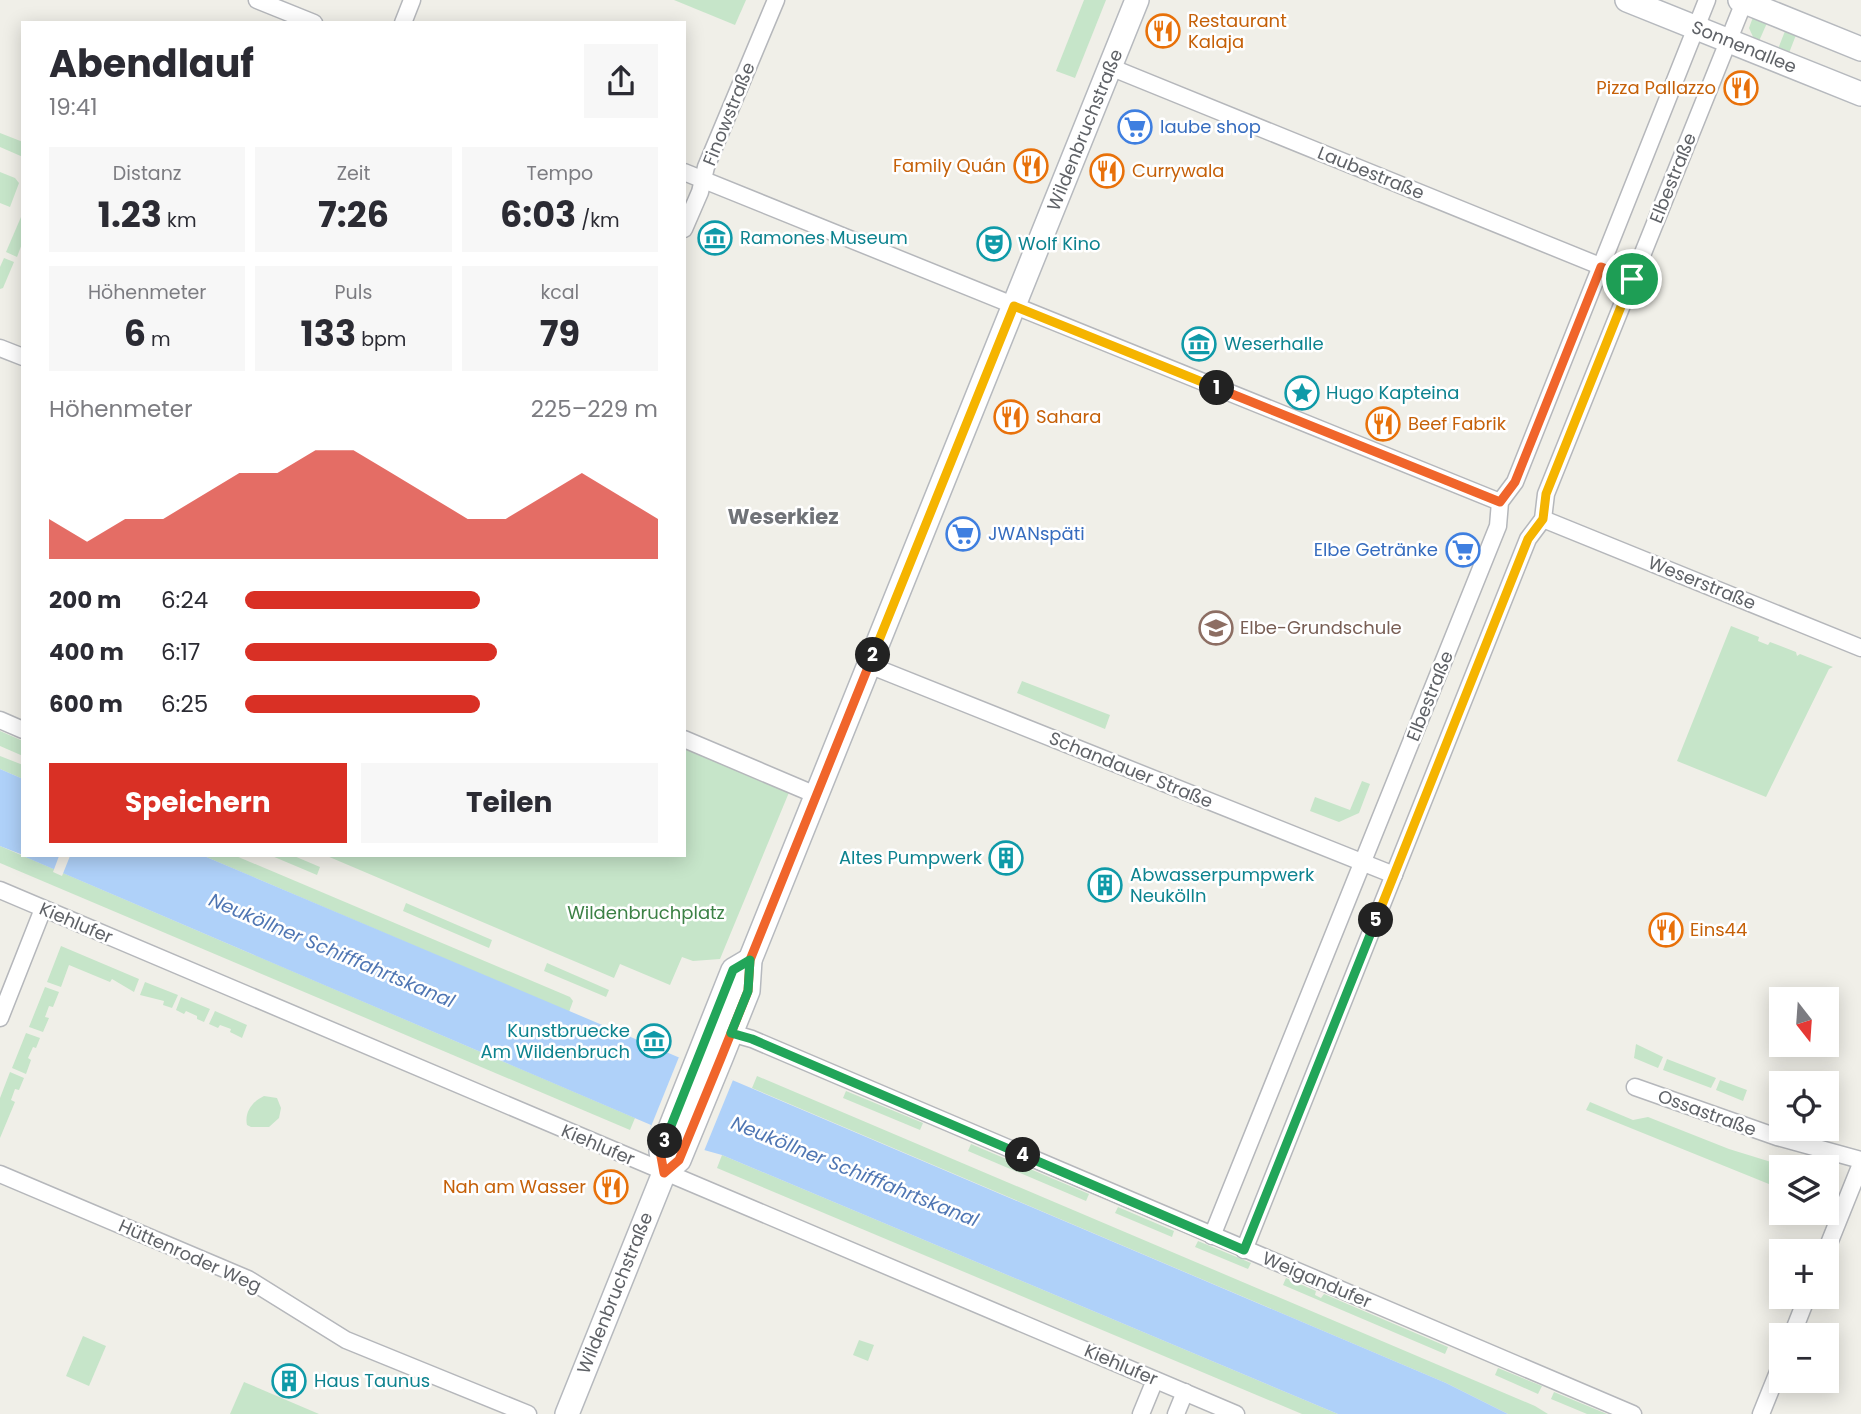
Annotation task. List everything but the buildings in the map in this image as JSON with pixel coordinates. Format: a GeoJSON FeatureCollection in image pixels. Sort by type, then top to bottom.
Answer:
{"type":"FeatureCollection","features":[{"type":"Feature","properties":{"kind":"street"},"geometry":{"type":"LineString","coordinates":[[257,0],[309,21]]}},
{"type":"Feature","properties":{"kind":"street"},"geometry":{"type":"LineString","coordinates":[[403,21],[412,0]]}},
{"type":"Feature","properties":{"kind":"street","name":"Finowstraße"},"geometry":{"type":"LineString","coordinates":[[686,224],[706,167],[776,0]]}},
{"type":"Feature","properties":{"kind":"street","name":"Wildenbruchstraße"},"geometry":{"type":"LineString","coordinates":[[705,1068],[731,1033],[748,991],[750,960],[1137,0]]}},
{"type":"Feature","properties":{"kind":"street","name":"Sonnenallee"},"geometry":{"type":"LineString","coordinates":[[1627,0],[1861,94]]}},
{"type":"Feature","properties":{"kind":"street","name":"Elbestraße"},"geometry":{"type":"LineString","coordinates":[[1212,1236],[1497,526],[1500,502],[1515,482],[1707,0]]}},
{"type":"Feature","properties":{"kind":"street"},"geometry":{"type":"LineString","coordinates":[[1742,1],[1860,45]]}},
{"type":"Feature","properties":{"kind":"street","name":"Elbestraße"},"geometry":{"type":"LineString","coordinates":[[1244,1250],[1528,539],[1543,519],[1546,494],[1729,41],[1742,1]]}},
{"type":"Feature","properties":{"kind":"street","name":"Laubestraße"},"geometry":{"type":"LineString","coordinates":[[1110,67],[1632,279]]}},
{"type":"Feature","properties":{"kind":"street"},"geometry":{"type":"LineString","coordinates":[[686,173],[1500,502]]}},
{"type":"Feature","properties":{"kind":"street"},"geometry":{"type":"LineString","coordinates":[[0,348],[21,356]]}},
{"type":"Feature","properties":{"kind":"street","name":"Weserstraße"},"geometry":{"type":"LineString","coordinates":[[1543,519],[1861,648]]}},
{"type":"Feature","properties":{"kind":"street","name":"Schandauer Straße"},"geometry":{"type":"LineString","coordinates":[[869,665],[1394,875]]}},
{"type":"Feature","properties":{"kind":"street"},"geometry":{"type":"LineString","coordinates":[[0,720],[21,729]]}},
{"type":"Feature","properties":{"kind":"street"},"geometry":{"type":"LineString","coordinates":[[686,740],[816,795]]}},
{"type":"Feature","properties":{"kind":"street","name":"Kiehlufer"},"geometry":{"type":"LineString","coordinates":[[0,890],[1236,1414]]}},
{"type":"Feature","properties":{"kind":"street"},"geometry":{"type":"LineString","coordinates":[[0,1018],[43,909]]}},
{"type":"Feature","properties":{"kind":"street","name":"Wildenbruchstraße"},"geometry":{"type":"LineString","coordinates":[[567,1414],[664,1173],[660,1151],[676,1139],[705,1068],[733,970],[750,960]]}},
{"type":"Feature","properties":{"kind":"street","name":"Weigandufer"},"geometry":{"type":"LineString","coordinates":[[731,1033],[752,1039],[1633,1414]]}},
{"type":"Feature","properties":{"kind":"street","name":"Ossastraße"},"geometry":{"type":"LineString","coordinates":[[1635,1087],[1777,1138],[1861,1162]]}},
{"type":"Feature","properties":{"kind":"street"},"geometry":{"type":"LineString","coordinates":[[1831,1239],[1861,1162]]}},
{"type":"Feature","properties":{"kind":"street","name":"Hüttenroder Weg"},"geometry":{"type":"LineString","coordinates":[[0,1174],[248,1279],[346,1340],[528,1414]]}},
{"type":"Feature","properties":{"kind":"street"},"geometry":{"type":"LineString","coordinates":[[1141,1414],[1155,1380]]}},
{"type":"Feature","properties":{"kind":"street"},"geometry":{"type":"LineString","coordinates":[[1176,1414],[1185,1392]]}},
{"type":"Feature","properties":{"kind":"street"},"geometry":{"type":"LineString","coordinates":[[1760,1414],[1769,1393]]}},
{"type":"Feature","properties":{"kind":"green space"},"geometry":{"type":"Polygon","coordinates":[[[674,0],[746,0],[735,25],[674,0]]]}},
{"type":"Feature","properties":{"kind":"green space"},"geometry":{"type":"Polygon","coordinates":[[[1084,0],[1106,0],[1075,78],[1056,71],[1084,0]]]}},
{"type":"Feature","properties":{"kind":"green space"},"geometry":{"type":"Polygon","coordinates":[[[1753,17],[1767,23],[1759,41],[1754,39],[1749,28],[1753,17]]]}},
{"type":"Feature","properties":{"kind":"green space"},"geometry":{"type":"Polygon","coordinates":[[[1785,31],[1796,35],[1789,53],[1778,49],[1785,31]]]}},
{"type":"Feature","properties":{"kind":"green space"},"geometry":{"type":"Polygon","coordinates":[[[0,133],[21,141],[21,156],[0,147],[0,133]]]}},
{"type":"Feature","properties":{"kind":"green space"},"geometry":{"type":"Polygon","coordinates":[[[0,172],[15,178],[19,183],[10,207],[0,203],[0,172]]]}},
{"type":"Feature","properties":{"kind":"green space"},"geometry":{"type":"Polygon","coordinates":[[[21,217],[21,246],[17,257],[6,252],[21,217]]]}},
{"type":"Feature","properties":{"kind":"green space"},"geometry":{"type":"Polygon","coordinates":[[[4,258],[14,262],[3,288],[0,289],[0,267],[4,258]]]}},
{"type":"Feature","properties":{"kind":"green space"},"geometry":{"type":"Polygon","coordinates":[[[1731,626],[1759,637],[1758,641],[1768,645],[1770,642],[1796,652],[1797,656],[1800,654],[1833,667],[1829,669],[1766,797],[1677,761],[1731,626]]]}},
{"type":"Feature","properties":{"kind":"green space"},"geometry":{"type":"Polygon","coordinates":[[[1022,681],[1110,715],[1105,729],[1017,693],[1022,681]]]}},
{"type":"Feature","properties":{"kind":"green space"},"geometry":{"type":"Polygon","coordinates":[[[0,731],[21,740],[21,755],[0,746],[0,731]]]}},
{"type":"Feature","properties":{"kind":"green space","name":"Wildenbruchplatz"},"geometry":{"type":"Polygon","coordinates":[[[686,747],[790,790],[720,959],[693,961],[682,957],[670,985],[620,964],[614,978],[329,857],[686,857],[686,747]]]}},
{"type":"Feature","properties":{"kind":"green space"},"geometry":{"type":"Polygon","coordinates":[[[0,756],[21,764],[21,778],[0,769],[0,756]]]}},
{"type":"Feature","properties":{"kind":"green space"},"geometry":{"type":"Polygon","coordinates":[[[1362,781],[1370,784],[1359,813],[1339,822],[1310,811],[1315,797],[1350,810],[1362,781]]]}},
{"type":"Feature","properties":{"kind":"green space"},"geometry":{"type":"Polygon","coordinates":[[[0,846],[635,1118],[630,1130],[0,863],[0,846]]]}},
{"type":"Feature","properties":{"kind":"green space"},"geometry":{"type":"Polygon","coordinates":[[[206,857],[238,857],[570,997],[573,1001],[569,1012],[206,857]]]}},
{"type":"Feature","properties":{"kind":"green space"},"geometry":{"type":"Polygon","coordinates":[[[274,857],[296,857],[320,867],[317,875],[274,857]]]}},
{"type":"Feature","properties":{"kind":"green space"},"geometry":{"type":"Polygon","coordinates":[[[406,903],[492,940],[489,948],[403,911],[406,903]]]}},
{"type":"Feature","properties":{"kind":"green space"},"geometry":{"type":"Polygon","coordinates":[[[61,946],[139,979],[134,992],[112,979],[110,982],[69,965],[61,987],[47,982],[61,946]]]}},
{"type":"Feature","properties":{"kind":"green space"},"geometry":{"type":"Polygon","coordinates":[[[547,963],[609,990],[606,997],[544,971],[547,963]]]}},
{"type":"Feature","properties":{"kind":"green space"},"geometry":{"type":"Polygon","coordinates":[[[145,982],[178,995],[172,1008],[163,1005],[164,1001],[140,995],[145,982]]]}},
{"type":"Feature","properties":{"kind":"green space"},"geometry":{"type":"Polygon","coordinates":[[[45,987],[59,992],[53,1007],[49,1006],[45,1017],[49,1018],[43,1032],[29,1027],[45,987]]]}},
{"type":"Feature","properties":{"kind":"green space"},"geometry":{"type":"Polygon","coordinates":[[[181,997],[210,1009],[204,1022],[186,1011],[184,1014],[176,1010],[181,997]]]}},
{"type":"Feature","properties":{"kind":"green space"},"geometry":{"type":"Polygon","coordinates":[[[215,1011],[247,1025],[242,1038],[230,1032],[231,1029],[209,1024],[215,1011]]]}},
{"type":"Feature","properties":{"kind":"green space"},"geometry":{"type":"Polygon","coordinates":[[[26,1033],[40,1038],[28,1058],[31,1060],[26,1074],[12,1068],[26,1033]]]}},
{"type":"Feature","properties":{"kind":"green space"},"geometry":{"type":"Polygon","coordinates":[[[1636,1044],[1663,1057],[1658,1068],[1634,1058],[1636,1044]]]}},
{"type":"Feature","properties":{"kind":"green space"},"geometry":{"type":"Polygon","coordinates":[[[1667,1059],[1716,1078],[1711,1088],[1663,1070],[1667,1059]]]}},
{"type":"Feature","properties":{"kind":"green space"},"geometry":{"type":"Polygon","coordinates":[[[10,1072],[24,1078],[19,1090],[15,1089],[11,1100],[15,1102],[0,1138],[0,1098],[10,1072]]]}},
{"type":"Feature","properties":{"kind":"green space"},"geometry":{"type":"Polygon","coordinates":[[[757,1076],[1535,1406],[1548,1414],[1508,1414],[1446,1383],[752,1088],[757,1076]]]}},
{"type":"Feature","properties":{"kind":"green space"},"geometry":{"type":"Polygon","coordinates":[[[1720,1080],[1747,1090],[1743,1101],[1716,1090],[1720,1080]]]}},
{"type":"Feature","properties":{"kind":"green space"},"geometry":{"type":"Polygon","coordinates":[[[846,1091],[923,1123],[920,1130],[843,1098],[846,1091]]]}},
{"type":"Feature","properties":{"kind":"green space"},"geometry":{"type":"Polygon","coordinates":[[[264,1096],[277,1098],[281,1108],[279,1118],[269,1127],[247,1125],[250,1108],[264,1096]]]}},
{"type":"Feature","properties":{"kind":"green space"},"geometry":{"type":"Polygon","coordinates":[[[1590,1102],[1633,1120],[1648,1117],[1729,1149],[1769,1161],[1769,1184],[1586,1110],[1590,1102]]]}},
{"type":"Feature","properties":{"kind":"green space"},"geometry":{"type":"Polygon","coordinates":[[[971,1144],[1089,1194],[1086,1201],[968,1151],[971,1144]]]}},
{"type":"Feature","properties":{"kind":"green space"},"geometry":{"type":"Polygon","coordinates":[[[722,1155],[1338,1414],[1302,1414],[717,1168],[722,1155]]]}},
{"type":"Feature","properties":{"kind":"green space"},"geometry":{"type":"Polygon","coordinates":[[[1118,1207],[1174,1231],[1172,1237],[1115,1213],[1118,1207]]]}},
{"type":"Feature","properties":{"kind":"green space"},"geometry":{"type":"Polygon","coordinates":[[[1198,1241],[1251,1263],[1248,1269],[1195,1247],[1198,1241]]]}},
{"type":"Feature","properties":{"kind":"green space"},"geometry":{"type":"Polygon","coordinates":[[[1286,1278],[1316,1291],[1315,1295],[1321,1298],[1324,1294],[1448,1347],[1445,1354],[1283,1285],[1286,1278]]]}},
{"type":"Feature","properties":{"kind":"green space"},"geometry":{"type":"Polygon","coordinates":[[[83,1336],[106,1346],[89,1386],[66,1376],[83,1336]]]}},
{"type":"Feature","properties":{"kind":"green space"},"geometry":{"type":"Polygon","coordinates":[[[859,1340],[874,1345],[868,1361],[853,1355],[859,1340]]]}},
{"type":"Feature","properties":{"kind":"green space"},"geometry":{"type":"Polygon","coordinates":[[[1498,1368],[1542,1386],[1538,1394],[1495,1375],[1498,1368]]]}},
{"type":"Feature","properties":{"kind":"green space"},"geometry":{"type":"Polygon","coordinates":[[[244,1382],[319,1414],[230,1414],[244,1382]]]}},
{"type":"Feature","properties":{"kind":"green space"},"geometry":{"type":"Polygon","coordinates":[[[1554,1392],[1607,1414],[1587,1414],[1551,1399],[1554,1392]]]}},
{"type":"Feature","properties":{"kind":"water"},"geometry":{"type":"Polygon","coordinates":[[[0,769],[21,778],[21,854],[0,846],[0,769]]]}},
{"type":"Feature","properties":{"kind":"water","name":"Neuköllner Schifffahrtskanal"},"geometry":{"type":"Polygon","coordinates":[[[25,857],[206,857],[1446,1383],[1508,1414],[1338,1414],[722,1155],[650,1129],[651,1125],[25,857]]]}},
{"type":"Feature","properties":{"kind":"pier"},"geometry":{"type":"Polygon","coordinates":[[[59,857],[70,857],[62,876],[53,872],[59,857]]]}},
{"type":"Feature","properties":{"kind":"pier"},"geometry":{"type":"Polygon","coordinates":[[[679,1057],[733,1080],[704,1151],[650,1129],[679,1057]]]}},
{"type":"Feature","properties":{"kind":"place","name":"Restaurant Kalaja"},"geometry":{"type":"Point","coordinates":[1163,31]}},
{"type":"Feature","properties":{"kind":"place","name":"Pizza Pallazzo"},"geometry":{"type":"Point","coordinates":[1741,88]}},
{"type":"Feature","properties":{"kind":"place","name":"laube shop"},"geometry":{"type":"Point","coordinates":[1135,127]}},
{"type":"Feature","properties":{"kind":"place","name":"Family Quán"},"geometry":{"type":"Point","coordinates":[1031,166]}},
{"type":"Feature","properties":{"kind":"place","name":"Currywala"},"geometry":{"type":"Point","coordinates":[1107,171]}},
{"type":"Feature","properties":{"kind":"place","name":"Ramones Museum"},"geometry":{"type":"Point","coordinates":[715,238]}},
{"type":"Feature","properties":{"kind":"place","name":"Wolf Kino"},"geometry":{"type":"Point","coordinates":[994,244]}},
{"type":"Feature","properties":{"kind":"place","name":"Weserhalle"},"geometry":{"type":"Point","coordinates":[1199,344]}},
{"type":"Feature","properties":{"kind":"place","name":"Hugo Kapteina"},"geometry":{"type":"Point","coordinates":[1302,393]}},
{"type":"Feature","properties":{"kind":"place","name":"Sahara"},"geometry":{"type":"Point","coordinates":[1011,417]}},
{"type":"Feature","properties":{"kind":"place","name":"Beef Fabrik"},"geometry":{"type":"Point","coordinates":[1383,424]}},
{"type":"Feature","properties":{"kind":"place","name":"JWANspäti"},"geometry":{"type":"Point","coordinates":[963,534]}},
{"type":"Feature","properties":{"kind":"place","name":"Elbe Getränke"},"geometry":{"type":"Point","coordinates":[1463,550]}},
{"type":"Feature","properties":{"kind":"place","name":"Elbe-Grundschule"},"geometry":{"type":"Point","coordinates":[1216,628]}},
{"type":"Feature","properties":{"kind":"place","name":"Altes Pumpwerk"},"geometry":{"type":"Point","coordinates":[1006,858]}},
{"type":"Feature","properties":{"kind":"place","name":"Abwasserpumpwerk Neukölln"},"geometry":{"type":"Point","coordinates":[1105,885]}},
{"type":"Feature","properties":{"kind":"place","name":"Eins44"},"geometry":{"type":"Point","coordinates":[1666,930]}},
{"type":"Feature","properties":{"kind":"place","name":"Kunstbruecke Am Wildenbruch"},"geometry":{"type":"Point","coordinates":[654,1041]}},
{"type":"Feature","properties":{"kind":"place","name":"Nah am Wasser"},"geometry":{"type":"Point","coordinates":[611,1187]}},
{"type":"Feature","properties":{"kind":"place","name":"Haus Taunus"},"geometry":{"type":"Point","coordinates":[289,1381]}},
{"type":"Feature","properties":{"kind":"district","name":"Weserkiez"},"geometry":{"type":"Point","coordinates":[783,517]}},
{"type":"Feature","properties":{"kind":"route"},"geometry":{"type":"LineString","coordinates":[[1632,279],[1546,494],[1543,519],[1528,539],[1244,1250],[752,1039],[731,1033],[748,991],[750,960],[733,970],[660,1151],[664,1173],[679,1160],[721,1058],[731,1033],[743,1003],[748,991],[750,960],[1014,306],[1500,502],[1515,482],[1601,267],[1632,279]]}}]}
